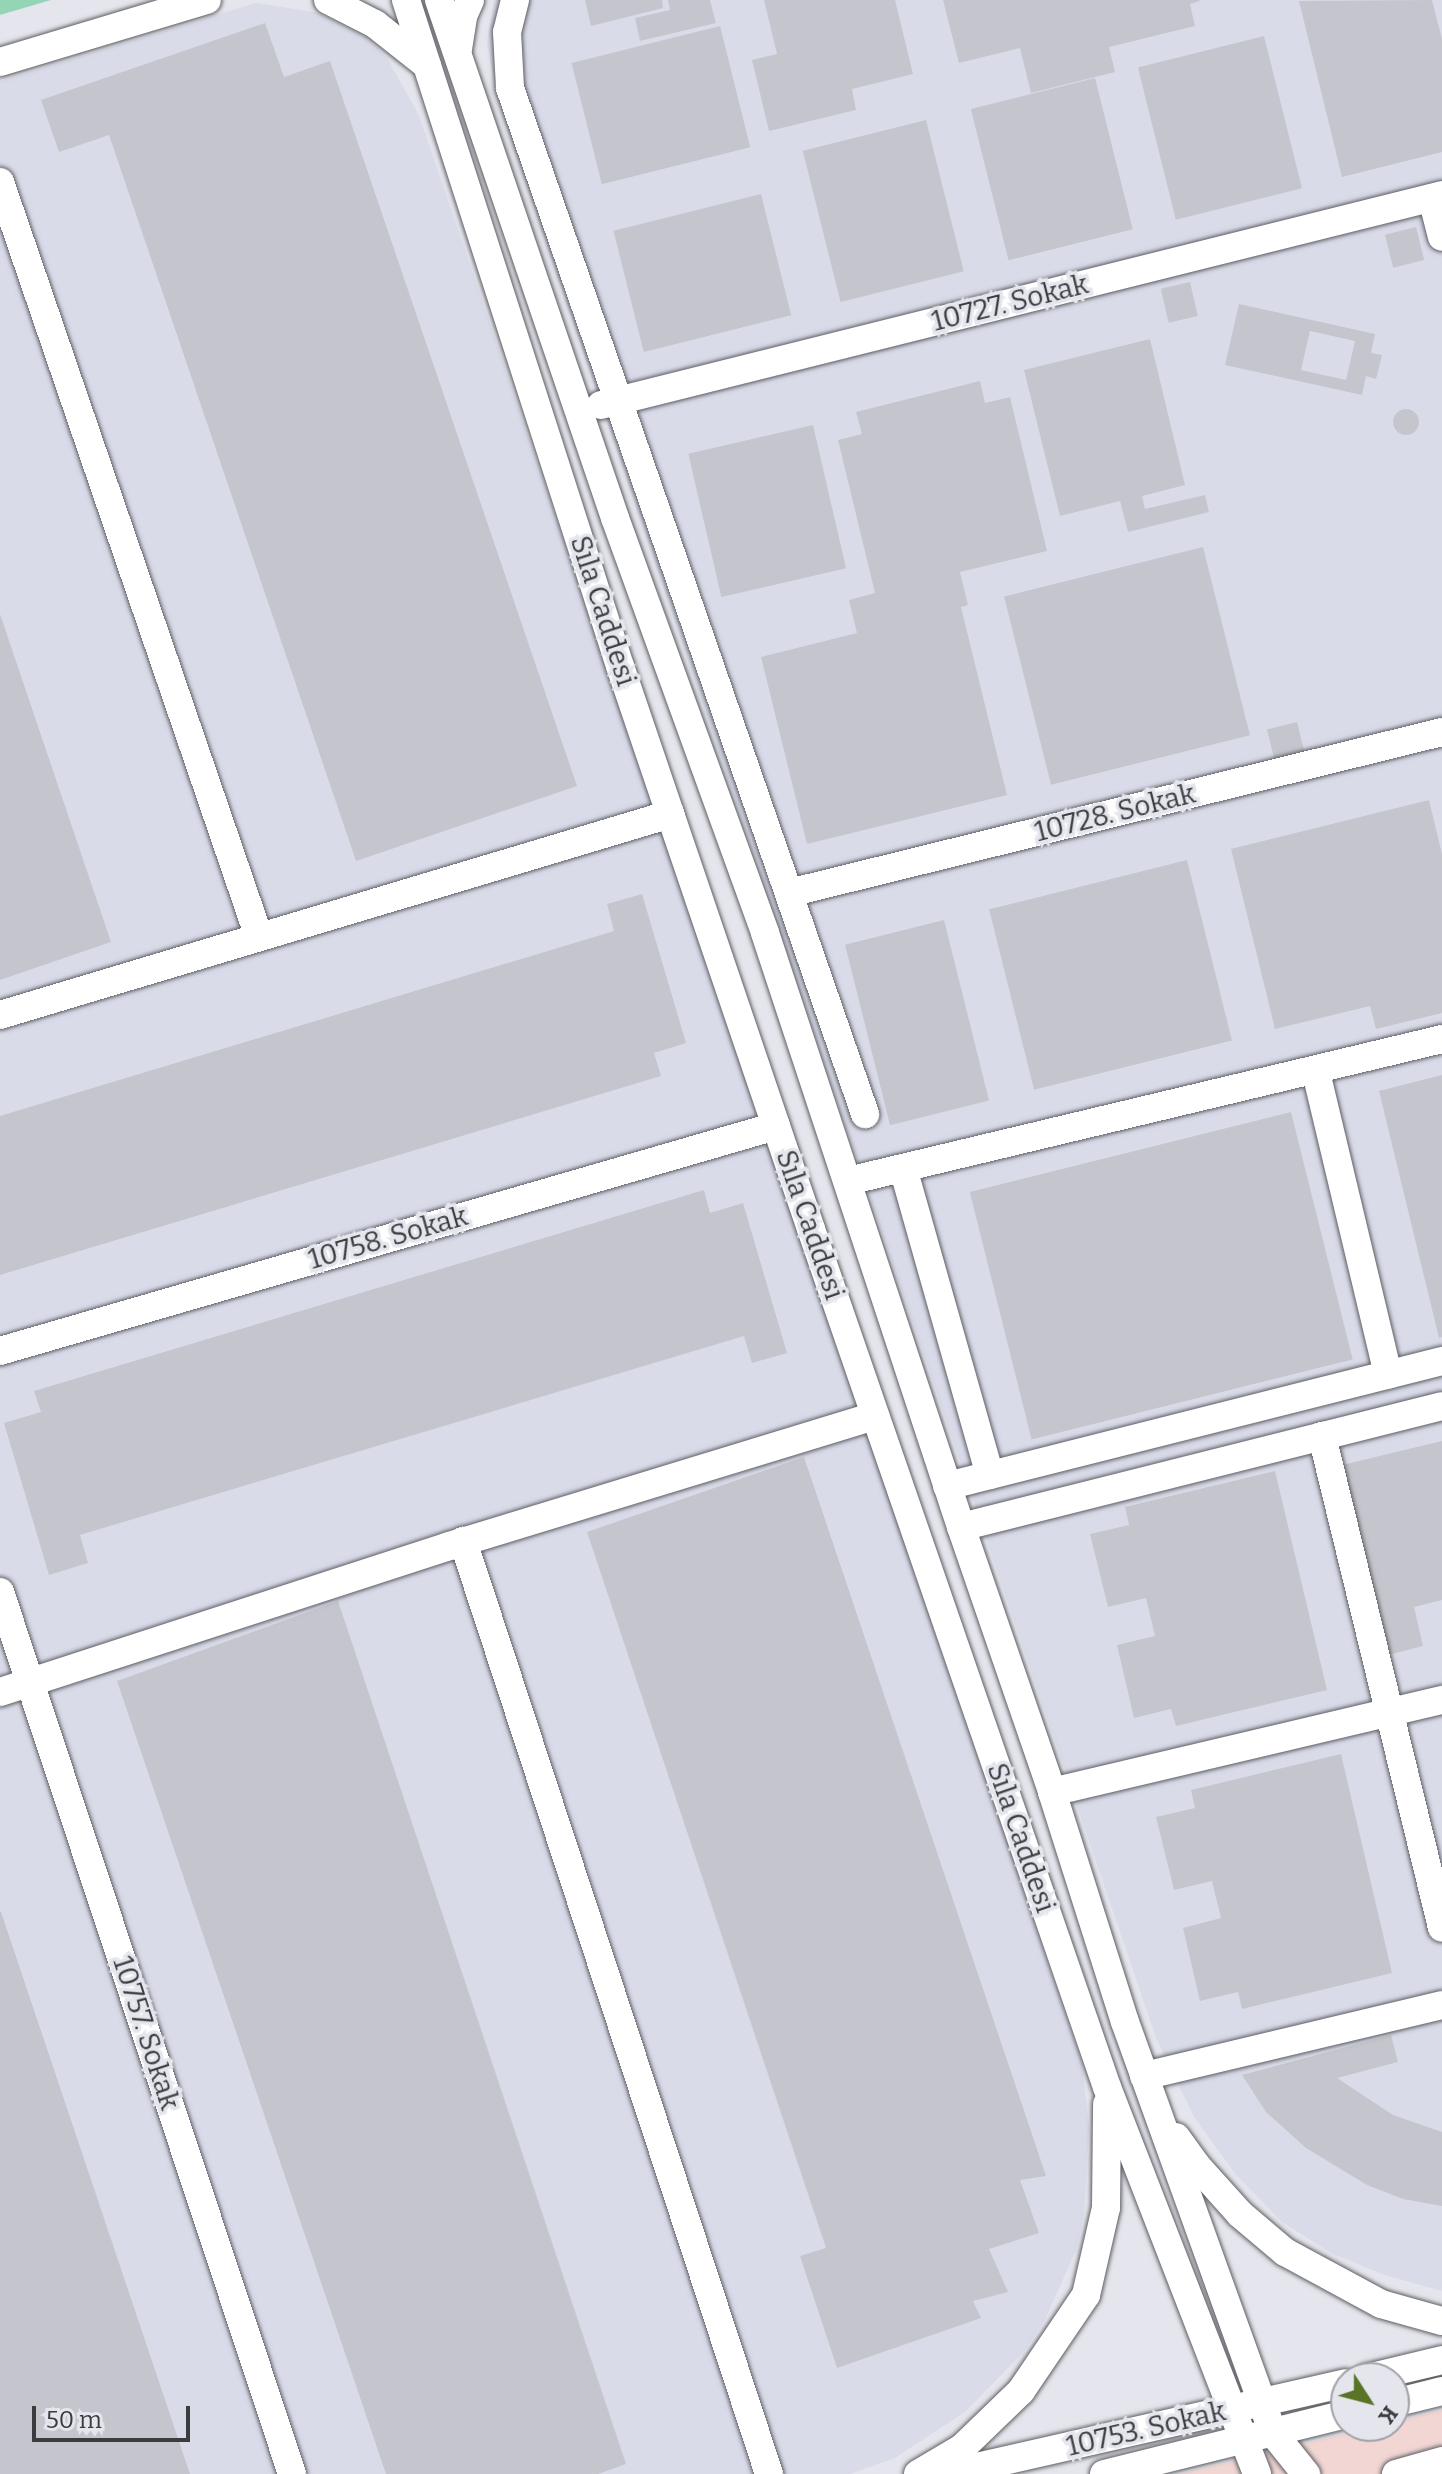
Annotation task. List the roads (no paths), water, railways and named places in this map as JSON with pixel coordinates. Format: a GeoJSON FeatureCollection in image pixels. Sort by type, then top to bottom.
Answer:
{"type":"FeatureCollection","features":[{"type":"Feature","properties":{"kind":"street"},"geometry":{"type":"LineString","coordinates":[[0,62],[207,0]]}},
{"type":"Feature","properties":{"kind":"street"},"geometry":{"type":"LineString","coordinates":[[328,0],[398,39],[429,67]]}},
{"type":"Feature","properties":{"kind":"street","name":"Sıla Caddesi"},"geometry":{"type":"LineString","coordinates":[[406,0],[671,814],[875,1416],[1107,2087],[1257,2474]]}},
{"type":"Feature","properties":{"kind":"street","name":"Sıla Caddesi"},"geometry":{"type":"LineString","coordinates":[[439,0],[579,411],[765,933],[1144,2076],[1273,2433],[1306,2474]]}},
{"type":"Feature","properties":{"kind":"street"},"geometry":{"type":"LineString","coordinates":[[458,54],[463,16],[470,0]]}},
{"type":"Feature","properties":{"kind":"street"},"geometry":{"type":"LineString","coordinates":[[515,0],[507,32],[510,88],[865,1114]]}},
{"type":"Feature","properties":{"kind":"street"},"geometry":{"type":"LineString","coordinates":[[0,182],[259,937]]}},
{"type":"Feature","properties":{"kind":"street"},"geometry":{"type":"LineString","coordinates":[[1437,196],[1442,237]]}},
{"type":"Feature","properties":{"kind":"street","name":"10727. Sokak"},"geometry":{"type":"LineString","coordinates":[[579,411],[1437,196]]}},
{"type":"Feature","properties":{"kind":"street","name":"10728. Sokak"},"geometry":{"type":"LineString","coordinates":[[789,893],[1442,732]]}},
{"type":"Feature","properties":{"kind":"street"},"geometry":{"type":"LineString","coordinates":[[0,1015],[671,814]]}},
{"type":"Feature","properties":{"kind":"street"},"geometry":{"type":"LineString","coordinates":[[848,1181],[1316,1072],[1442,1039]]}},
{"type":"Feature","properties":{"kind":"street"},"geometry":{"type":"LineString","coordinates":[[1316,1072],[1388,1375]]}},
{"type":"Feature","properties":{"kind":"street","name":"10758. Sokak"},"geometry":{"type":"LineString","coordinates":[[0,1351],[776,1126]]}},
{"type":"Feature","properties":{"kind":"street"},"geometry":{"type":"LineString","coordinates":[[903,1168],[990,1475]]}},
{"type":"Feature","properties":{"kind":"street"},"geometry":{"type":"LineString","coordinates":[[947,1486],[1442,1361]]}},
{"type":"Feature","properties":{"kind":"street"},"geometry":{"type":"LineString","coordinates":[[961,1527],[1442,1406]]}},
{"type":"Feature","properties":{"kind":"street"},"geometry":{"type":"LineString","coordinates":[[0,1692],[463,1541],[875,1416]]}},
{"type":"Feature","properties":{"kind":"street"},"geometry":{"type":"LineString","coordinates":[[1322,1436],[1442,1928]]}},
{"type":"Feature","properties":{"kind":"street"},"geometry":{"type":"LineString","coordinates":[[463,1541],[769,2474]]}},
{"type":"Feature","properties":{"kind":"street","name":"10757. Sokak"},"geometry":{"type":"LineString","coordinates":[[0,1592],[292,2474]]}},
{"type":"Feature","properties":{"kind":"street"},"geometry":{"type":"LineString","coordinates":[[1052,1792],[1442,1700]]}},
{"type":"Feature","properties":{"kind":"street"},"geometry":{"type":"LineString","coordinates":[[1144,2076],[1442,2005]]}},
{"type":"Feature","properties":{"kind":"street"},"geometry":{"type":"LineString","coordinates":[[918,2474],[962,2448],[1021,2391],[1086,2295],[1106,2208],[1107,2087]]}},
{"type":"Feature","properties":{"kind":"street"},"geometry":{"type":"LineString","coordinates":[[1156,2109],[1197,2166],[1240,2214],[1285,2252],[1381,2304],[1442,2321]]}},
{"type":"Feature","properties":{"kind":"street"},"geometry":{"type":"LineString","coordinates":[[1410,2368],[1442,2360]]}},
{"type":"Feature","properties":{"kind":"street","name":"10753. Sokak"},"geometry":{"type":"LineString","coordinates":[[946,2474],[1330,2387]]}},
{"type":"Feature","properties":{"kind":"street"},"geometry":{"type":"LineString","coordinates":[[1410,2399],[1442,2391]]}},
{"type":"Feature","properties":{"kind":"street","name":"10753. Sokak"},"geometry":{"type":"LineString","coordinates":[[1104,2474],[1330,2418]]}},
{"type":"Feature","properties":{"kind":"street"},"geometry":{"type":"LineString","coordinates":[[1396,2474],[1442,2461]]}}]}
